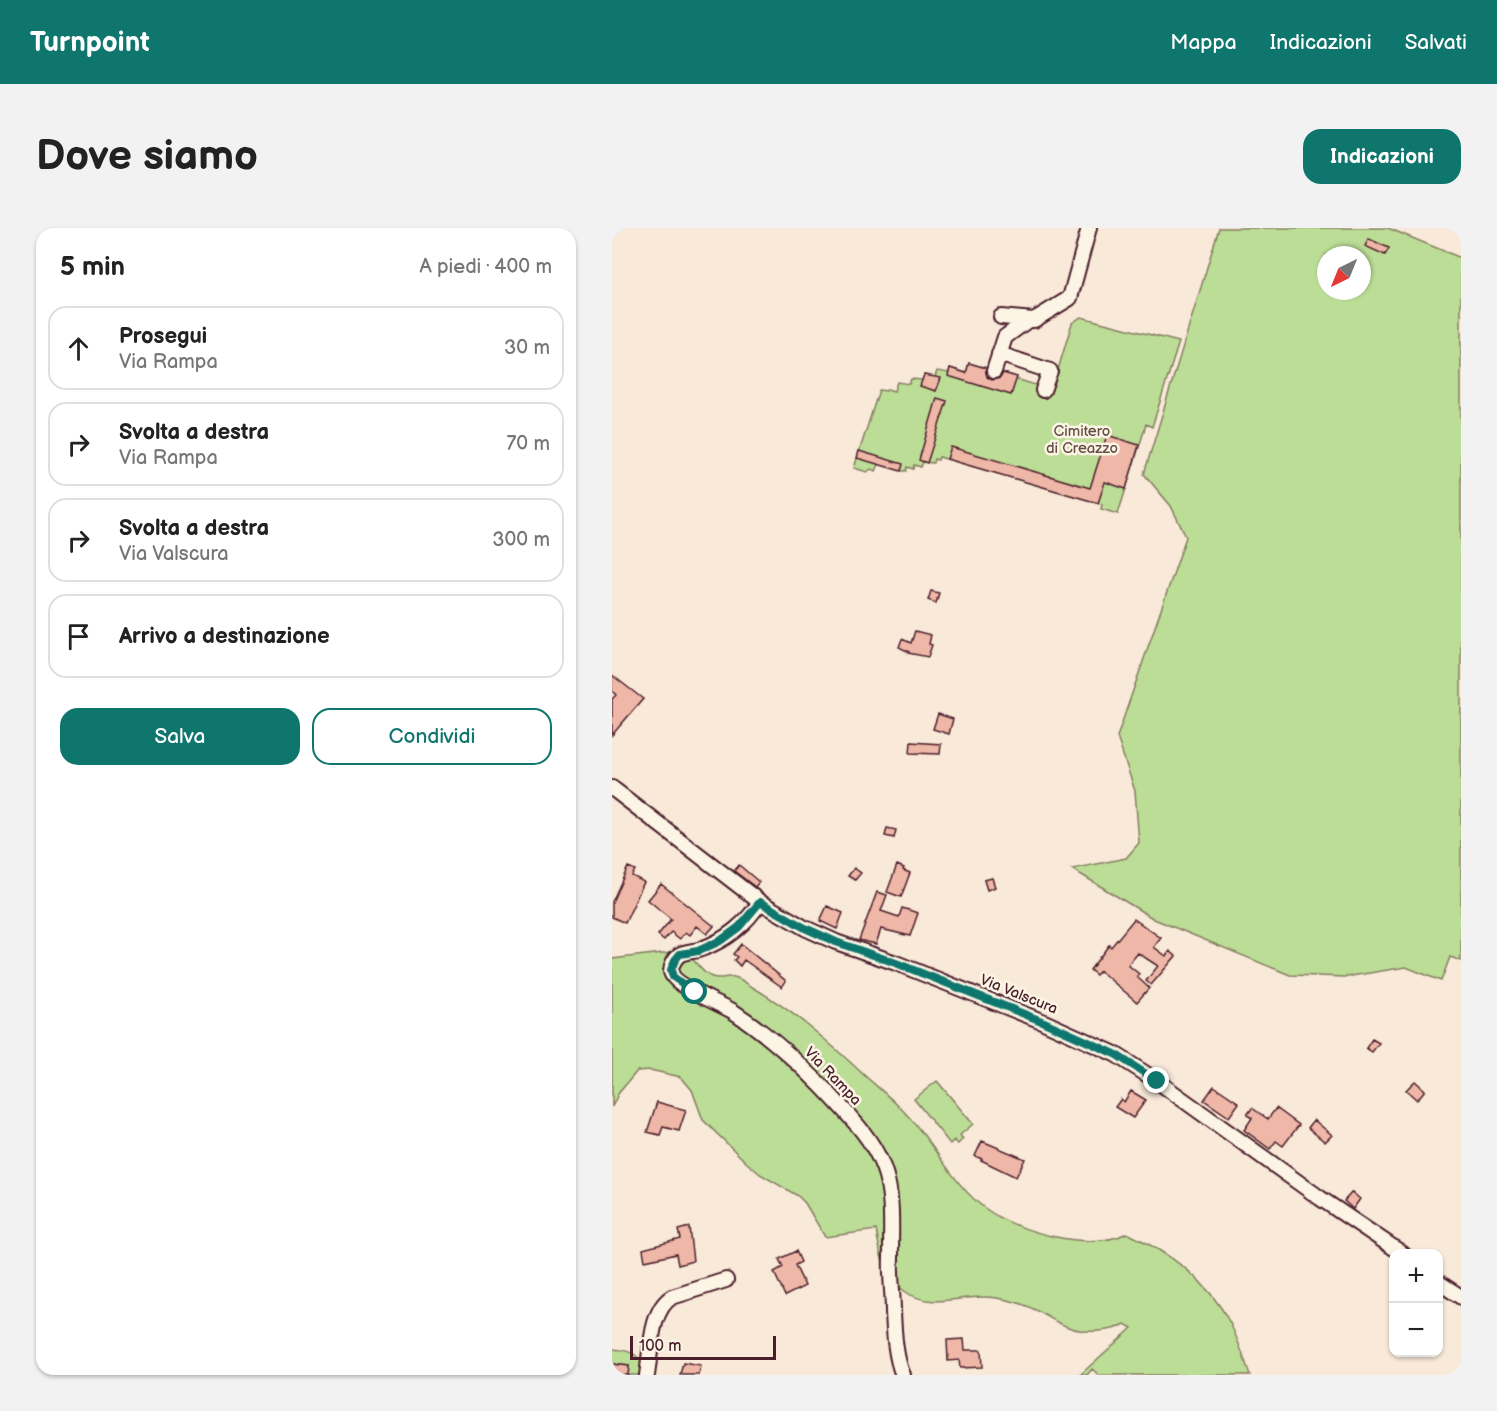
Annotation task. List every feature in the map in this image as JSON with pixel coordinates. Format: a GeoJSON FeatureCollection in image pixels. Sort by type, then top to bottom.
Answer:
{"type":"FeatureCollection","features":[{"type":"Feature","properties":{"kind":"street"},"geometry":{"type":"LineString","coordinates":[[1001,317],[1034,320],[1070,298],[1089,228]]}},
{"type":"Feature","properties":{"kind":"street"},"geometry":{"type":"LineString","coordinates":[[994,370],[1005,337],[1028,320]]}},
{"type":"Feature","properties":{"kind":"street"},"geometry":{"type":"LineString","coordinates":[[999,354],[1050,371],[1043,390]]}},
{"type":"Feature","properties":{"kind":"street","name":"Via Valscura"},"geometry":{"type":"LineString","coordinates":[[612,788],[760,902],[805,928],[1044,1022],[1115,1054],[1396,1249]]}},
{"type":"Feature","properties":{"kind":"street","name":"Via Rampa"},"geometry":{"type":"LineString","coordinates":[[760,902],[739,927],[720,941],[698,951],[680,954],[671,970],[673,977],[688,988],[725,1006],[755,1025],[779,1045],[834,1099],[864,1133],[879,1155],[891,1195],[894,1321],[903,1375]]}},
{"type":"Feature","properties":{"kind":"street"},"geometry":{"type":"LineString","coordinates":[[647,1375],[656,1318],[664,1302],[672,1297],[726,1281]]}},
{"type":"Feature","properties":{"kind":"street"},"geometry":{"type":"LineString","coordinates":[[1443,1285],[1461,1297]]}},
{"type":"Feature","properties":{"kind":"green space"},"geometry":{"type":"Polygon","coordinates":[[[1219,228],[1388,228],[1461,258],[1461,961],[1450,957],[1441,981],[1406,967],[1345,977],[1290,975],[1154,919],[1072,869],[1126,858],[1139,843],[1135,791],[1117,737],[1186,537],[1171,506],[1144,474],[1219,228]]]}},
{"type":"Feature","properties":{"kind":"green space","name":"Cimitero di Creazzo"},"geometry":{"type":"Polygon","coordinates":[[[1081,317],[1179,342],[1152,427],[1146,424],[1118,514],[1101,509],[1102,504],[939,457],[938,460],[934,459],[933,463],[923,462],[921,467],[914,465],[913,469],[907,467],[906,471],[879,464],[876,471],[871,469],[867,472],[854,468],[879,390],[894,391],[897,382],[909,384],[911,379],[922,380],[924,375],[935,377],[937,371],[949,373],[950,368],[966,373],[969,363],[1017,377],[1016,379],[1042,387],[1042,390],[1051,393],[1072,323],[1081,317]]]}},
{"type":"Feature","properties":{"kind":"green space"},"geometry":{"type":"Polygon","coordinates":[[[671,952],[689,956],[712,977],[739,979],[784,1007],[812,1028],[900,1107],[967,1192],[986,1209],[1016,1225],[1055,1237],[1094,1240],[1127,1233],[1173,1259],[1199,1281],[1221,1307],[1236,1335],[1250,1375],[1099,1375],[1092,1369],[1087,1375],[1080,1375],[1132,1328],[1125,1324],[1099,1331],[1074,1329],[1036,1310],[999,1298],[932,1301],[912,1296],[896,1284],[886,1270],[876,1230],[825,1237],[805,1203],[798,1196],[760,1174],[703,1120],[692,1090],[681,1077],[650,1070],[637,1071],[618,1094],[612,1107],[612,959],[671,952]]]}},
{"type":"Feature","properties":{"kind":"green space"},"geometry":{"type":"Polygon","coordinates":[[[937,1081],[973,1124],[960,1135],[963,1139],[958,1144],[954,1140],[950,1144],[914,1099],[937,1081]]]}},
{"type":"Feature","properties":{"kind":"green space"},"geometry":{"type":"Polygon","coordinates":[[[612,1349],[630,1352],[639,1358],[645,1375],[628,1375],[629,1366],[612,1364],[612,1349]]]}},
{"type":"Feature","properties":{"kind":"building"},"geometry":{"type":"Polygon","coordinates":[[[1369,239],[1389,248],[1385,255],[1371,249],[1371,246],[1365,246],[1369,239]]]}},
{"type":"Feature","properties":{"kind":"building"},"geometry":{"type":"Polygon","coordinates":[[[969,363],[986,368],[987,377],[992,380],[1000,378],[1003,373],[1017,377],[1011,395],[948,376],[950,368],[966,373],[969,363]]]}},
{"type":"Feature","properties":{"kind":"building"},"geometry":{"type":"Polygon","coordinates":[[[924,375],[941,378],[936,391],[920,386],[924,375]]]}},
{"type":"Feature","properties":{"kind":"building"},"geometry":{"type":"Polygon","coordinates":[[[937,398],[947,401],[927,463],[919,460],[937,398]]]}},
{"type":"Feature","properties":{"kind":"building"},"geometry":{"type":"Polygon","coordinates":[[[1107,435],[1139,445],[1126,489],[1105,482],[1098,503],[947,459],[951,447],[1090,488],[1107,435]]]}},
{"type":"Feature","properties":{"kind":"building"},"geometry":{"type":"Polygon","coordinates":[[[859,451],[903,464],[901,471],[857,458],[859,451]]]}},
{"type":"Feature","properties":{"kind":"building"},"geometry":{"type":"Polygon","coordinates":[[[931,591],[939,593],[936,603],[928,600],[931,591]]]}},
{"type":"Feature","properties":{"kind":"building"},"geometry":{"type":"Polygon","coordinates":[[[915,631],[931,635],[929,644],[932,645],[928,657],[908,653],[899,647],[902,639],[911,643],[915,631]]]}},
{"type":"Feature","properties":{"kind":"building"},"geometry":{"type":"Polygon","coordinates":[[[612,675],[643,699],[612,735],[612,699],[616,695],[612,691],[612,675]]]}},
{"type":"Feature","properties":{"kind":"building"},"geometry":{"type":"Polygon","coordinates":[[[938,714],[953,719],[949,734],[933,729],[938,714]]]}},
{"type":"Feature","properties":{"kind":"building"},"geometry":{"type":"Polygon","coordinates":[[[911,742],[941,744],[940,754],[910,753],[911,742]]]}},
{"type":"Feature","properties":{"kind":"building"},"geometry":{"type":"Polygon","coordinates":[[[887,828],[896,830],[894,838],[885,836],[887,828]]]}},
{"type":"Feature","properties":{"kind":"building"},"geometry":{"type":"Polygon","coordinates":[[[739,865],[759,882],[755,887],[734,871],[739,865]]]}},
{"type":"Feature","properties":{"kind":"building"},"geometry":{"type":"Polygon","coordinates":[[[897,865],[910,873],[901,897],[887,892],[897,865]]]}},
{"type":"Feature","properties":{"kind":"building"},"geometry":{"type":"Polygon","coordinates":[[[628,867],[635,870],[632,876],[644,882],[625,923],[612,917],[612,902],[628,867]]]}},
{"type":"Feature","properties":{"kind":"building"},"geometry":{"type":"Polygon","coordinates":[[[854,868],[861,873],[855,880],[848,876],[854,868]]]}},
{"type":"Feature","properties":{"kind":"building"},"geometry":{"type":"Polygon","coordinates":[[[992,878],[995,887],[987,890],[984,880],[992,878]]]}},
{"type":"Feature","properties":{"kind":"building"},"geometry":{"type":"Polygon","coordinates":[[[661,884],[714,926],[707,934],[697,926],[690,935],[686,932],[680,939],[671,932],[664,940],[658,935],[671,919],[648,900],[661,884]]]}},
{"type":"Feature","properties":{"kind":"building"},"geometry":{"type":"Polygon","coordinates":[[[877,892],[887,895],[881,911],[899,917],[902,908],[918,913],[910,936],[881,929],[876,944],[859,940],[877,892]]]}},
{"type":"Feature","properties":{"kind":"building"},"geometry":{"type":"Polygon","coordinates":[[[827,906],[843,913],[837,929],[820,921],[827,906]]]}},
{"type":"Feature","properties":{"kind":"building"},"geometry":{"type":"Polygon","coordinates":[[[1134,919],[1161,938],[1154,947],[1166,956],[1170,951],[1176,956],[1151,985],[1146,981],[1158,966],[1138,953],[1128,965],[1139,974],[1137,977],[1149,988],[1137,1002],[1100,971],[1096,975],[1090,970],[1109,945],[1111,947],[1134,919]]]}},
{"type":"Feature","properties":{"kind":"building"},"geometry":{"type":"Polygon","coordinates":[[[741,944],[786,981],[782,987],[744,960],[740,966],[734,960],[737,957],[733,954],[741,944]]]}},
{"type":"Feature","properties":{"kind":"building"},"geometry":{"type":"Polygon","coordinates":[[[1372,1039],[1379,1043],[1372,1052],[1366,1048],[1372,1039]]]}},
{"type":"Feature","properties":{"kind":"building"},"geometry":{"type":"Polygon","coordinates":[[[1415,1081],[1425,1090],[1417,1100],[1406,1090],[1415,1081]]]}},
{"type":"Feature","properties":{"kind":"building"},"geometry":{"type":"Polygon","coordinates":[[[1214,1086],[1239,1103],[1229,1117],[1204,1100],[1214,1086]]]}},
{"type":"Feature","properties":{"kind":"building"},"geometry":{"type":"Polygon","coordinates":[[[1131,1091],[1146,1100],[1133,1118],[1115,1107],[1121,1099],[1124,1102],[1131,1091]]]}},
{"type":"Feature","properties":{"kind":"building"},"geometry":{"type":"Polygon","coordinates":[[[657,1102],[686,1110],[679,1131],[663,1127],[660,1135],[647,1132],[657,1102]]]}},
{"type":"Feature","properties":{"kind":"building"},"geometry":{"type":"Polygon","coordinates":[[[1252,1108],[1268,1119],[1276,1108],[1299,1125],[1283,1146],[1276,1141],[1270,1149],[1244,1130],[1252,1118],[1247,1115],[1252,1108]]]}},
{"type":"Feature","properties":{"kind":"building"},"geometry":{"type":"Polygon","coordinates":[[[1314,1120],[1332,1135],[1325,1142],[1308,1128],[1314,1120]]]}},
{"type":"Feature","properties":{"kind":"building"},"geometry":{"type":"Polygon","coordinates":[[[982,1141],[1025,1159],[1016,1177],[975,1156],[982,1141]]]}},
{"type":"Feature","properties":{"kind":"building"},"geometry":{"type":"Polygon","coordinates":[[[1352,1192],[1360,1199],[1353,1209],[1344,1201],[1352,1192]]]}},
{"type":"Feature","properties":{"kind":"building"},"geometry":{"type":"Polygon","coordinates":[[[689,1227],[693,1261],[678,1265],[676,1254],[645,1261],[643,1249],[680,1239],[678,1230],[689,1227]]]}},
{"type":"Feature","properties":{"kind":"building"},"geometry":{"type":"Polygon","coordinates":[[[796,1251],[801,1262],[795,1265],[805,1286],[785,1296],[774,1272],[783,1267],[779,1259],[796,1251]]]}},
{"type":"Feature","properties":{"kind":"building"},"geometry":{"type":"Polygon","coordinates":[[[964,1339],[965,1350],[981,1350],[982,1367],[960,1368],[959,1360],[948,1361],[947,1340],[964,1339]]]}},
{"type":"Feature","properties":{"kind":"building"},"geometry":{"type":"Polygon","coordinates":[[[683,1363],[701,1366],[699,1375],[680,1375],[683,1363]]]}},
{"type":"Feature","properties":{"kind":"building"},"geometry":{"type":"Polygon","coordinates":[[[612,1364],[629,1366],[628,1375],[612,1375],[612,1364]]]}},
{"type":"Feature","properties":{"kind":"route"},"geometry":{"type":"LineString","coordinates":[[695,992],[673,977],[671,970],[675,960],[680,954],[698,951],[720,941],[739,927],[760,902],[805,928],[836,942],[896,963],[1044,1022],[1115,1054],[1157,1081]]}}]}
